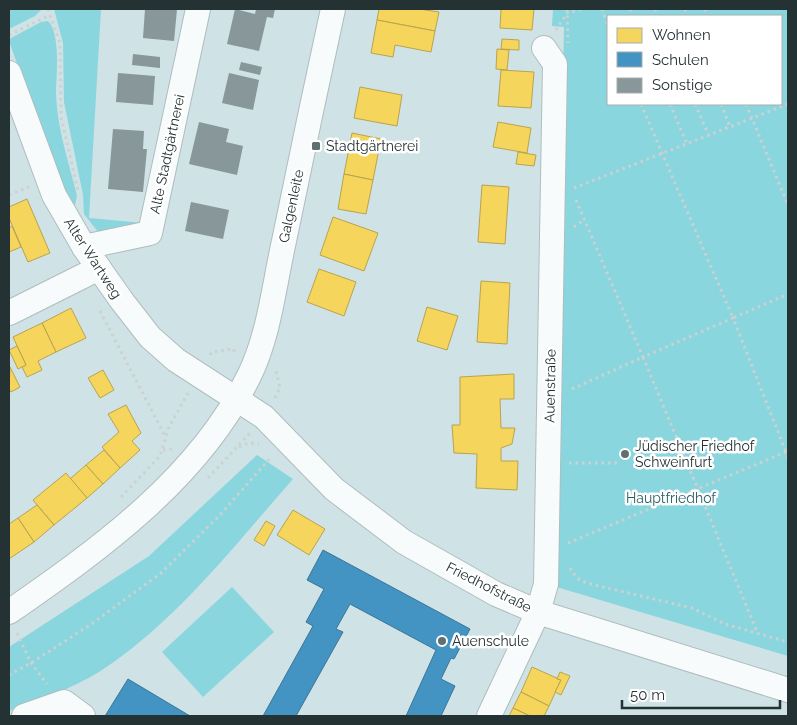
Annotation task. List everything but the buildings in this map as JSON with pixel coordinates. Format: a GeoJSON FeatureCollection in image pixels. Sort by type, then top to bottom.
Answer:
{"type":"FeatureCollection","features":[{"type":"Feature","properties":{"kind":"street","name":"Alte Stadtgärtnerei"},"geometry":{"type":"LineString","coordinates":[[84,247],[150,233],[198,9]]}},
{"type":"Feature","properties":{"kind":"street","name":"Galgenleite"},"geometry":{"type":"LineString","coordinates":[[13,622],[68,571],[150,502],[216,429],[250,375],[267,320],[333,9]]}},
{"type":"Feature","properties":{"kind":"street","name":"Auenstraße"},"geometry":{"type":"LineString","coordinates":[[488,716],[538,612],[546,584],[555,64],[544,48]]}},
{"type":"Feature","properties":{"kind":"street","name":"Alter Wartweg"},"geometry":{"type":"LineString","coordinates":[[9,73],[54,195],[84,247],[92,272],[150,337],[176,360],[236,399]]}},
{"type":"Feature","properties":{"kind":"street"},"geometry":{"type":"LineString","coordinates":[[9,312],[92,272]]}},
{"type":"Feature","properties":{"kind":"street","name":"Friedhofstraße"},"geometry":{"type":"LineString","coordinates":[[236,399],[264,417],[334,489],[404,542],[496,594],[538,612],[788,690]]}},
{"type":"Feature","properties":{"kind":"street"},"geometry":{"type":"LineString","coordinates":[[24,716],[58,695],[83,716]]}},
{"type":"Feature","properties":{"kind":"path"},"geometry":{"type":"LineString","coordinates":[[48,9],[60,43],[61,117],[78,193]]}},
{"type":"Feature","properties":{"kind":"path"},"geometry":{"type":"LineString","coordinates":[[544,48],[567,13],[583,9]]}},
{"type":"Feature","properties":{"kind":"path"},"geometry":{"type":"LineString","coordinates":[[602,9],[607,22]]}},
{"type":"Feature","properties":{"kind":"path"},"geometry":{"type":"LineString","coordinates":[[9,35],[50,15]]}},
{"type":"Feature","properties":{"kind":"path"},"geometry":{"type":"LineString","coordinates":[[758,634],[571,189],[788,104]]}},
{"type":"Feature","properties":{"kind":"path"},"geometry":{"type":"LineString","coordinates":[[641,105],[733,318],[787,451],[788,458]]}},
{"type":"Feature","properties":{"kind":"path"},"geometry":{"type":"LineString","coordinates":[[670,105],[687,144]]}},
{"type":"Feature","properties":{"kind":"path"},"geometry":{"type":"LineString","coordinates":[[695,105],[709,136]]}},
{"type":"Feature","properties":{"kind":"path"},"geometry":{"type":"LineString","coordinates":[[721,105],[730,128]]}},
{"type":"Feature","properties":{"kind":"path"},"geometry":{"type":"LineString","coordinates":[[746,105],[788,204]]}},
{"type":"Feature","properties":{"kind":"path"},"geometry":{"type":"LineString","coordinates":[[92,272],[96,304],[165,436]]}},
{"type":"Feature","properties":{"kind":"path"},"geometry":{"type":"LineString","coordinates":[[569,390],[788,294]]}},
{"type":"Feature","properties":{"kind":"path"},"geometry":{"type":"LineString","coordinates":[[236,448],[248,443],[263,446]]}},
{"type":"Feature","properties":{"kind":"path"},"geometry":{"type":"LineString","coordinates":[[118,499],[140,478],[163,450]]}},
{"type":"Feature","properties":{"kind":"path"},"geometry":{"type":"LineString","coordinates":[[568,551],[568,543],[787,451]]}},
{"type":"Feature","properties":{"kind":"path"},"geometry":{"type":"LineString","coordinates":[[9,675],[32,663],[161,573],[219,516],[276,452]]}},
{"type":"Feature","properties":{"kind":"path"},"geometry":{"type":"LineString","coordinates":[[568,463],[618,463]]}},
{"type":"Feature","properties":{"kind":"path"},"geometry":{"type":"LineString","coordinates":[[569,564],[577,578],[586,584],[692,608],[725,624],[788,642]]}},
{"type":"Feature","properties":{"kind":"path"},"geometry":{"type":"LineString","coordinates":[[13,622],[32,663],[58,695]]}},
{"type":"Feature","properties":{"kind":"green space"},"geometry":{"type":"Polygon","coordinates":[[[9,9],[42,9],[35,16],[9,29],[9,9]]]}},
{"type":"Feature","properties":{"kind":"green space"},"geometry":{"type":"Polygon","coordinates":[[[54,9],[101,9],[89,218],[144,223],[99,233],[84,214],[83,195],[64,102],[63,43],[54,9]]]}},
{"type":"Feature","properties":{"kind":"green space","name":"Hauptfriedhof"},"geometry":{"type":"Polygon","coordinates":[[[553,9],[788,9],[788,656],[553,586],[564,27],[552,26],[553,9]]]}},
{"type":"Feature","properties":{"kind":"green space"},"geometry":{"type":"Polygon","coordinates":[[[48,21],[52,26],[56,43],[58,117],[77,196],[74,209],[57,175],[9,41],[11,38],[41,22],[48,21]]]}},
{"type":"Feature","properties":{"kind":"green space"},"geometry":{"type":"Polygon","coordinates":[[[257,455],[293,479],[226,557],[178,607],[127,652],[99,672],[67,689],[9,711],[9,647],[149,556],[257,455]]]}},
{"type":"Feature","properties":{"kind":"green space"},"geometry":{"type":"Polygon","coordinates":[[[232,587],[274,632],[203,697],[162,652],[232,587]]]}},
{"type":"Feature","properties":{"kind":"place","name":"Stadtgärtnerei"},"geometry":{"type":"Point","coordinates":[316,146]}},
{"type":"Feature","properties":{"kind":"place","name":"Jüdischer Friedhof Schweinfurt"},"geometry":{"type":"Point","coordinates":[625,454]}},
{"type":"Feature","properties":{"kind":"place","name":"Auenschule"},"geometry":{"type":"Point","coordinates":[442,641]}}]}
